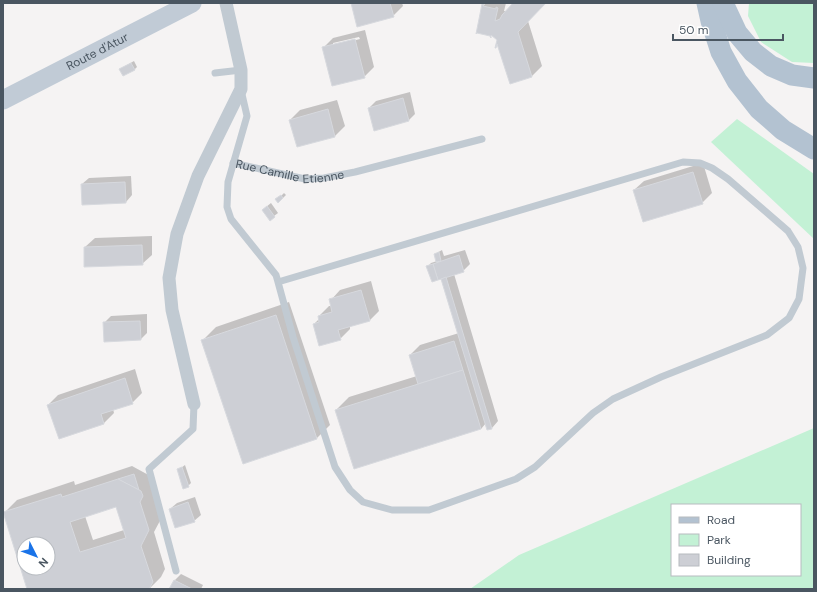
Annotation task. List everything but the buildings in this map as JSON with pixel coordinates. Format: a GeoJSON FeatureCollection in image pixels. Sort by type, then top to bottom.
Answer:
{"type":"FeatureCollection","features":[{"type":"Feature","properties":{"kind":"main road"},"geometry":{"type":"LineString","coordinates":[[707,3],[721,52],[737,81],[759,109],[783,130],[814,149]]}},
{"type":"Feature","properties":{"kind":"main road"},"geometry":{"type":"LineString","coordinates":[[723,3],[737,33],[753,52],[771,66],[792,75],[814,78]]}},
{"type":"Feature","properties":{"kind":"street","name":"Route d'Atur"},"geometry":{"type":"LineString","coordinates":[[6,95],[192,3]]}},
{"type":"Feature","properties":{"kind":"street","name":"Rue Camille Etienne"},"geometry":{"type":"LineString","coordinates":[[226,3],[241,70],[241,89]]}},
{"type":"Feature","properties":{"kind":"street"},"geometry":{"type":"LineString","coordinates":[[194,404],[172,310],[169,278],[177,234],[198,176],[241,89]]}},
{"type":"Feature","properties":{"kind":"lane"},"geometry":{"type":"LineString","coordinates":[[215,73],[241,70]]}},
{"type":"Feature","properties":{"kind":"lane","name":"Rue Camille Etienne"},"geometry":{"type":"LineString","coordinates":[[241,89],[247,116],[233,163],[305,178],[324,178],[355,172],[482,139]]}},
{"type":"Feature","properties":{"kind":"lane"},"geometry":{"type":"LineString","coordinates":[[233,163],[228,182],[227,207],[231,219],[276,275],[293,337],[335,467],[350,490],[363,502],[392,510],[429,510],[516,479],[535,467],[593,413],[613,399],[661,377],[767,334],[789,318],[799,299],[803,268],[798,247],[788,231],[776,219],[728,179],[712,168],[700,163],[683,162],[278,282]]}},
{"type":"Feature","properties":{"kind":"lane"},"geometry":{"type":"LineString","coordinates":[[176,571],[149,470],[193,429],[194,404]]}},
{"type":"Feature","properties":{"kind":"green space"},"geometry":{"type":"Polygon","coordinates":[[[749,3],[814,3],[814,63],[792,62],[761,42],[748,16],[749,3]]]}},
{"type":"Feature","properties":{"kind":"green space"},"geometry":{"type":"Polygon","coordinates":[[[737,119],[814,174],[814,239],[711,142],[737,119]]]}},
{"type":"Feature","properties":{"kind":"green space"},"geometry":{"type":"Polygon","coordinates":[[[814,428],[814,589],[470,589],[519,555],[814,428]]]}}]}
